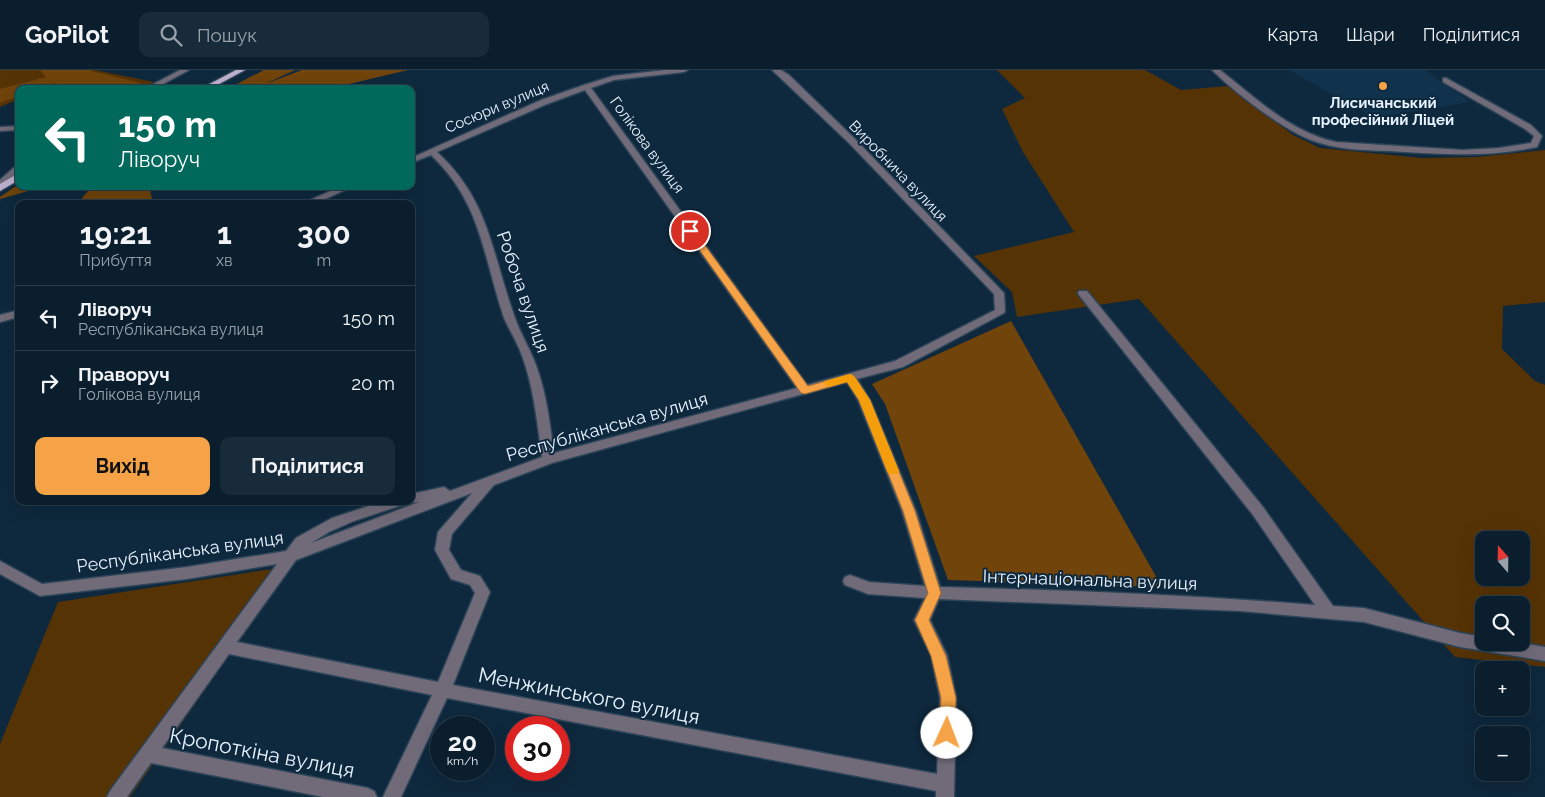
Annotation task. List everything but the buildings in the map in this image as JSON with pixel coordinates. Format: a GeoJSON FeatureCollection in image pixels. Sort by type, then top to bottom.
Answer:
{"type":"FeatureCollection","features":[{"type":"Feature","properties":{"kind":"main road"},"geometry":{"type":"LineString","coordinates":[[212,85],[241,70]]}},
{"type":"Feature","properties":{"kind":"main road"},"geometry":{"type":"LineString","coordinates":[[0,186],[15,178]]}},
{"type":"Feature","properties":{"kind":"street"},"geometry":{"type":"LineString","coordinates":[[156,85],[185,70]]}},
{"type":"Feature","properties":{"kind":"street","name":"Сосюри вулиця"},"geometry":{"type":"LineString","coordinates":[[415,159],[544,102],[587,87],[629,75],[684,70]]}},
{"type":"Feature","properties":{"kind":"street","name":"Виробнича вулиця"},"geometry":{"type":"LineString","coordinates":[[776,70],[786,77],[851,140],[999,293]]}},
{"type":"Feature","properties":{"kind":"street"},"geometry":{"type":"LineString","coordinates":[[1216,70],[1282,121],[1304,135],[1326,144],[1436,152],[1477,152],[1534,145],[1538,136],[1528,126],[1446,80]]}},
{"type":"Feature","properties":{"kind":"street","name":"Голікова вулиця"},"geometry":{"type":"LineString","coordinates":[[587,87],[805,390]]}},
{"type":"Feature","properties":{"kind":"street"},"geometry":{"type":"LineString","coordinates":[[0,129],[15,128]]}},
{"type":"Feature","properties":{"kind":"street","name":"Робоча вулиця"},"geometry":{"type":"LineString","coordinates":[[432,152],[450,169],[472,201],[479,216],[509,317],[523,344],[533,372],[541,404],[549,459]]}},
{"type":"Feature","properties":{"kind":"street"},"geometry":{"type":"LineString","coordinates":[[0,186],[15,170]]}},
{"type":"Feature","properties":{"kind":"street"},"geometry":{"type":"LineString","coordinates":[[315,200],[340,190]]}},
{"type":"Feature","properties":{"kind":"street","name":"Республіканська вулиця"},"geometry":{"type":"LineString","coordinates":[[0,567],[40,590],[187,573],[291,556],[549,459],[898,364],[1000,311],[999,293]]}},
{"type":"Feature","properties":{"kind":"street"},"geometry":{"type":"LineString","coordinates":[[1083,293],[1258,511],[1329,612]]}},
{"type":"Feature","properties":{"kind":"street"},"geometry":{"type":"LineString","coordinates":[[0,319],[15,313]]}},
{"type":"Feature","properties":{"kind":"street"},"geometry":{"type":"LineString","coordinates":[[850,378],[864,400],[909,511],[935,593],[922,620],[939,656],[948,698],[945,790]]}},
{"type":"Feature","properties":{"kind":"street"},"geometry":{"type":"LineString","coordinates":[[415,498],[490,482]]}},
{"type":"Feature","properties":{"kind":"street"},"geometry":{"type":"LineString","coordinates":[[392,797],[442,691],[483,592],[475,580],[456,575],[442,550],[445,532],[490,482]]}},
{"type":"Feature","properties":{"kind":"street"},"geometry":{"type":"LineString","coordinates":[[116,797],[301,542],[319,530],[339,521],[389,505]]}},
{"type":"Feature","properties":{"kind":"street","name":"Інтернаціональна вулиця"},"geometry":{"type":"LineString","coordinates":[[850,581],[868,588],[935,593],[1231,604],[1364,615],[1460,640],[1545,654]]}},
{"type":"Feature","properties":{"kind":"street","name":"Менжинського вулиця"},"geometry":{"type":"LineString","coordinates":[[226,646],[442,691],[741,748],[945,790]]}},
{"type":"Feature","properties":{"kind":"street","name":"Кропоткіна вулиця"},"geometry":{"type":"LineString","coordinates":[[148,754],[368,797]]}},
{"type":"Feature","properties":{"kind":"shaded area"},"geometry":{"type":"Polygon","coordinates":[[[0,70],[66,70],[67,73],[95,70],[154,82],[149,85],[15,85],[15,101],[0,107],[0,70]]]}},
{"type":"Feature","properties":{"kind":"shaded area"},"geometry":{"type":"Polygon","coordinates":[[[40,70],[92,70],[141,83],[136,85],[60,85],[53,83],[48,85],[15,85],[46,77],[40,70]]]}},
{"type":"Feature","properties":{"kind":"shaded area"},"geometry":{"type":"Polygon","coordinates":[[[264,70],[295,70],[265,84],[302,70],[408,70],[345,85],[235,85],[264,70]]]}},
{"type":"Feature","properties":{"kind":"shaded area"},"geometry":{"type":"Polygon","coordinates":[[[997,70],[1145,70],[1181,90],[1228,86],[1293,135],[1320,148],[1422,158],[1477,157],[1545,150],[1545,302],[1503,306],[1502,349],[1535,381],[1545,385],[1545,667],[1530,665],[1530,661],[1491,661],[1455,657],[1139,299],[1017,317],[1012,292],[974,256],[1074,232],[1023,152],[1002,109],[1025,98],[997,70]]]}},
{"type":"Feature","properties":{"kind":"shaded area","name":"Лисичанський професійний Ліцей"},"geometry":{"type":"Polygon","coordinates":[[[1289,70],[1425,70],[1470,102],[1374,118],[1289,70]]]}},
{"type":"Feature","properties":{"kind":"shaded area"},"geometry":{"type":"Polygon","coordinates":[[[15,85],[15,97],[0,103],[0,89],[15,85]]]}},
{"type":"Feature","properties":{"kind":"shaded area"},"geometry":{"type":"Polygon","coordinates":[[[15,187],[15,190],[32,190],[0,199],[0,197],[15,187]]]}},
{"type":"Feature","properties":{"kind":"shaded area"},"geometry":{"type":"Polygon","coordinates":[[[89,190],[150,190],[152,199],[149,200],[80,200],[89,190]]]}},
{"type":"Feature","properties":{"kind":"shaded area"},"geometry":{"type":"Polygon","coordinates":[[[1011,321],[1162,587],[948,580],[885,404],[872,384],[1011,321]]]}},
{"type":"Feature","properties":{"kind":"shaded area"},"geometry":{"type":"Polygon","coordinates":[[[292,566],[130,797],[0,797],[0,744],[58,602],[292,566]]]}},
{"type":"Feature","properties":{"kind":"slow traffic"},"geometry":{"type":"LineString","coordinates":[[829,384],[850,378],[864,400],[893,471]]}},
{"type":"Feature","properties":{"kind":"place","name":"Лисичанський професійний Ліцей"},"geometry":{"type":"Point","coordinates":[1383,86]}},
{"type":"Feature","properties":{"kind":"route"},"geometry":{"type":"LineString","coordinates":[[690,231],[805,390],[850,378],[864,400],[909,511],[935,593],[922,620],[939,656],[948,698],[947,733]]}}]}
